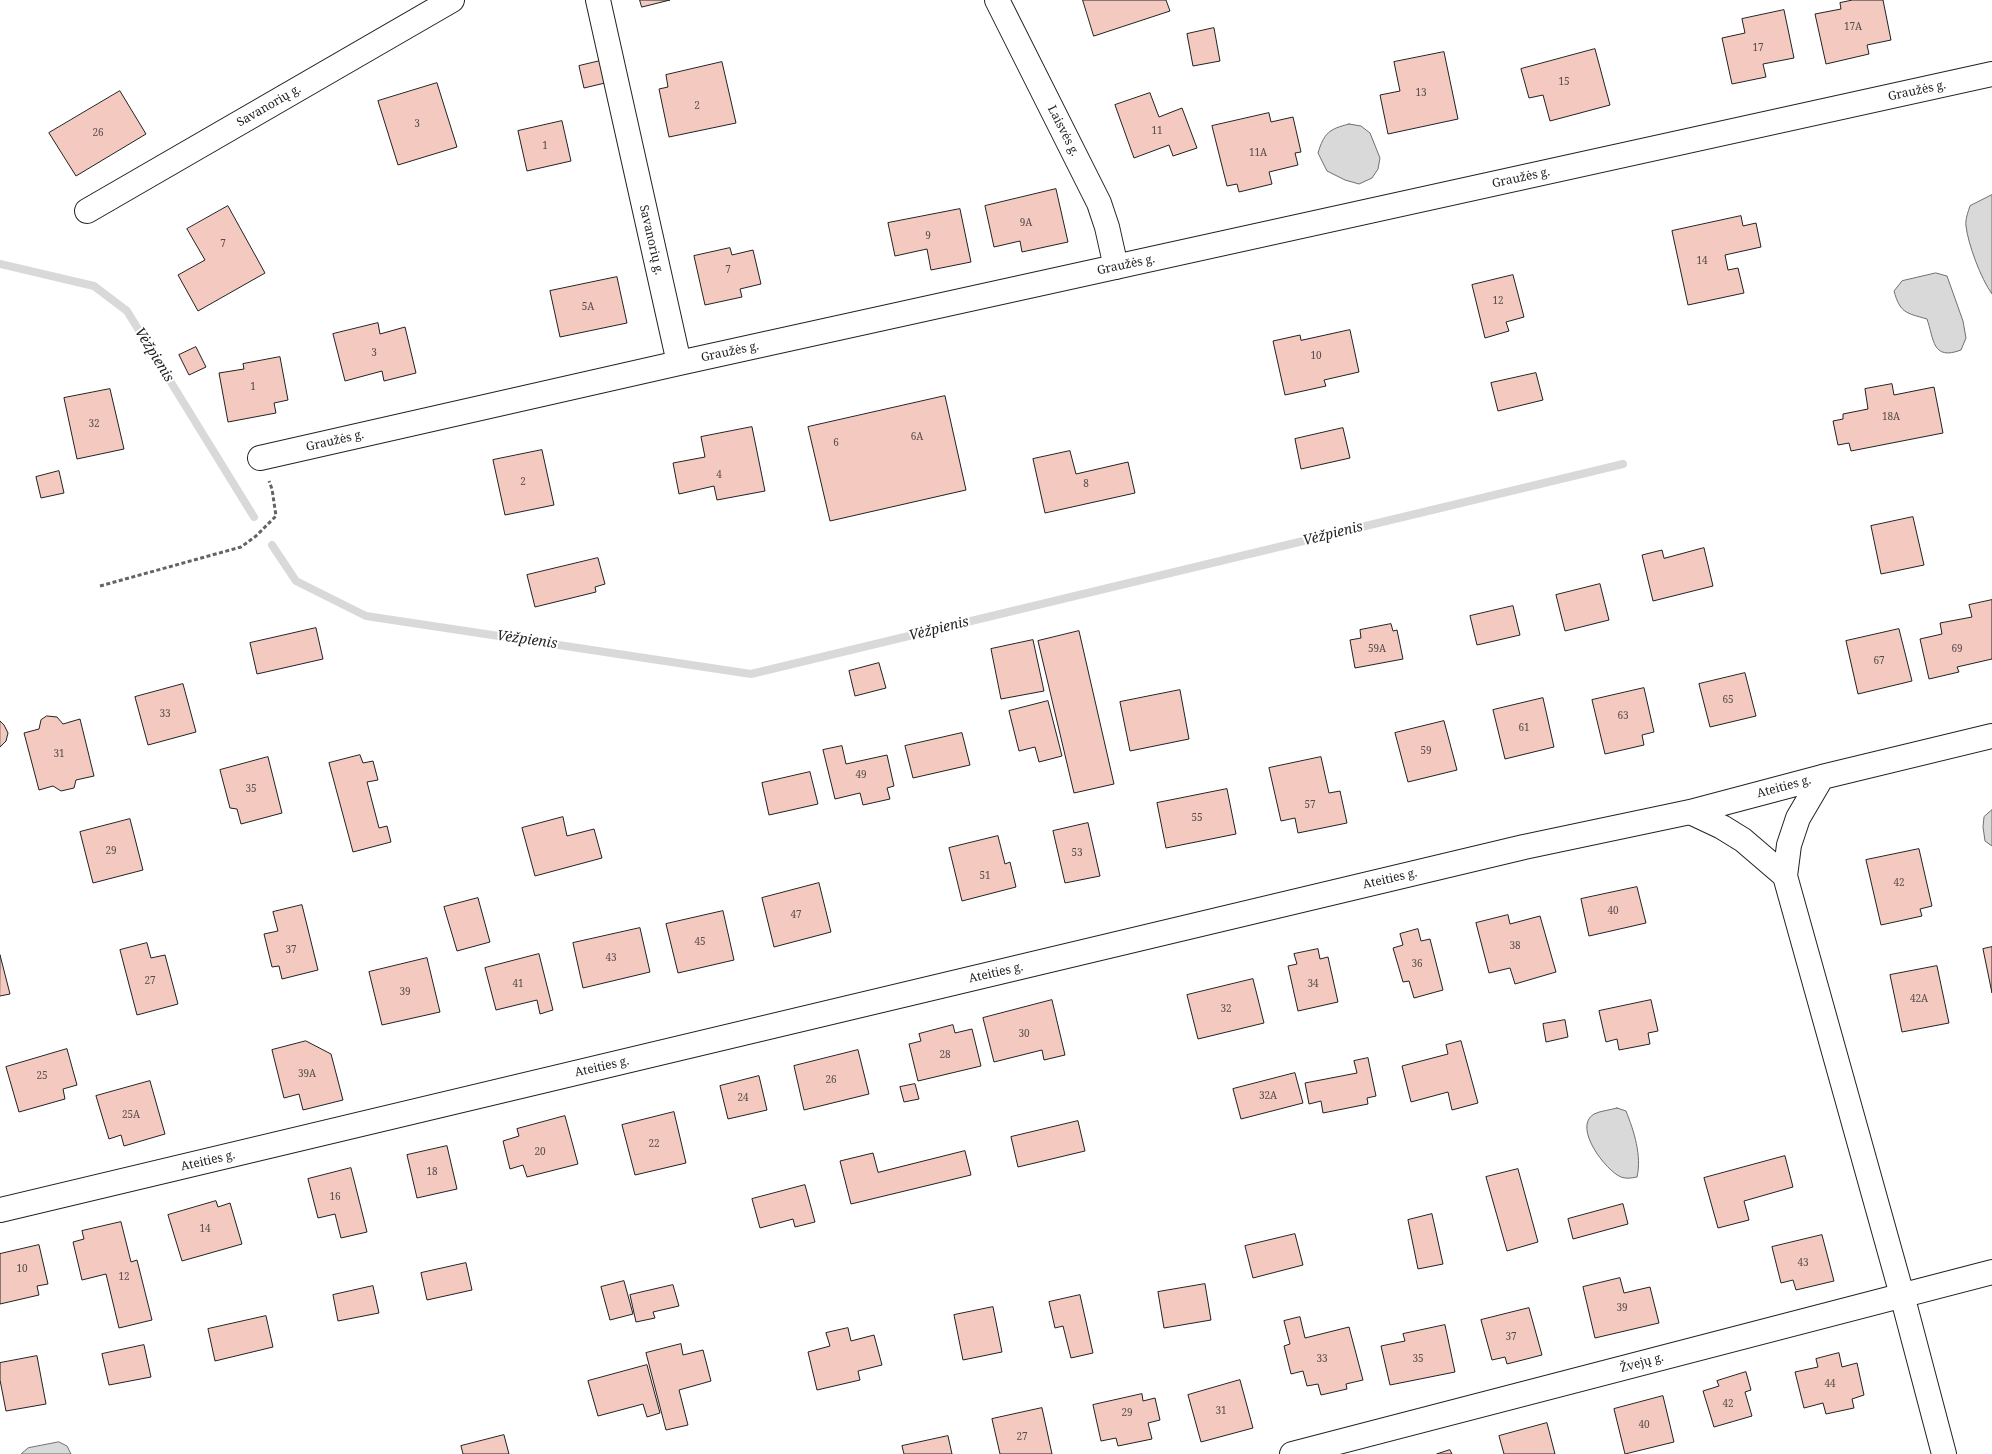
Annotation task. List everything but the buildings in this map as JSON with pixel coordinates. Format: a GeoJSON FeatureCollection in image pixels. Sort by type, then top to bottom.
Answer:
{"type":"FeatureCollection","features":[{"type":"Feature","properties":{"kind":"street","name":"Savanorių g."},"geometry":{"type":"LineString","coordinates":[[87,211],[452,0]]}},
{"type":"Feature","properties":{"kind":"street","name":"Savanorių g."},"geometry":{"type":"LineString","coordinates":[[598,0],[679,363]]}},
{"type":"Feature","properties":{"kind":"street","name":"Laisvės g."},"geometry":{"type":"LineString","coordinates":[[997,0],[1098,202],[1107,227],[1116,267]]}},
{"type":"Feature","properties":{"kind":"street","name":"Graužės g."},"geometry":{"type":"LineString","coordinates":[[260,458],[679,363],[1992,74]]}},
{"type":"Feature","properties":{"kind":"street","name":"Ateities g."},"geometry":{"type":"LineString","coordinates":[[0,1210],[1514,849],[1690,812],[1822,777],[1992,736]]}},
{"type":"Feature","properties":{"kind":"street"},"geometry":{"type":"LineString","coordinates":[[1822,777],[1798,818],[1789,845],[1785,876],[1902,1295],[1944,1454]]}},
{"type":"Feature","properties":{"kind":"street"},"geometry":{"type":"LineString","coordinates":[[1690,812],[1722,827],[1743,840],[1785,876]]}},
{"type":"Feature","properties":{"kind":"street","name":"Žvejų g."},"geometry":{"type":"LineString","coordinates":[[1292,1454],[1992,1272]]}},
{"type":"Feature","properties":{"kind":"path"},"geometry":{"type":"LineString","coordinates":[[100,586],[241,547],[256,536],[276,516],[272,489],[260,458]]}},
{"type":"Feature","properties":{"kind":"shaded area"},"geometry":{"type":"Polygon","coordinates":[[[1349,124],[1361,126],[1370,133],[1380,158],[1378,169],[1372,178],[1359,184],[1345,180],[1327,171],[1318,153],[1328,133],[1349,124]]]}},
{"type":"Feature","properties":{"kind":"shaded area"},"geometry":{"type":"Polygon","coordinates":[[[1992,195],[1992,294],[1976,261],[1969,242],[1966,224],[1970,206],[1992,195]]]}},
{"type":"Feature","properties":{"kind":"shaded area"},"geometry":{"type":"Polygon","coordinates":[[[1936,273],[1947,276],[1963,321],[1966,338],[1961,350],[1951,353],[1944,353],[1939,350],[1933,340],[1927,319],[1905,311],[1899,304],[1894,291],[1902,281],[1936,273]]]}},
{"type":"Feature","properties":{"kind":"shaded area"},"geometry":{"type":"Polygon","coordinates":[[[1992,810],[1992,846],[1985,841],[1983,827],[1984,817],[1992,810]]]}},
{"type":"Feature","properties":{"kind":"shaded area"},"geometry":{"type":"Polygon","coordinates":[[[1617,1108],[1626,1111],[1634,1135],[1639,1161],[1637,1177],[1625,1178],[1615,1173],[1600,1158],[1589,1138],[1588,1120],[1594,1114],[1617,1108]]]}},
{"type":"Feature","properties":{"kind":"shaded area"},"geometry":{"type":"Polygon","coordinates":[[[59,1442],[67,1446],[71,1454],[21,1454],[28,1448],[59,1442]]]}},
{"type":"Feature","properties":{"kind":"waterway","name":"Vėžpienis"},"geometry":{"type":"LineString","coordinates":[[0,264],[94,286],[127,311],[254,517]]}},
{"type":"Feature","properties":{"kind":"waterway","name":"Vėžpienis"},"geometry":{"type":"LineString","coordinates":[[272,545],[296,581],[366,616],[751,674],[1623,464]]}}]}
